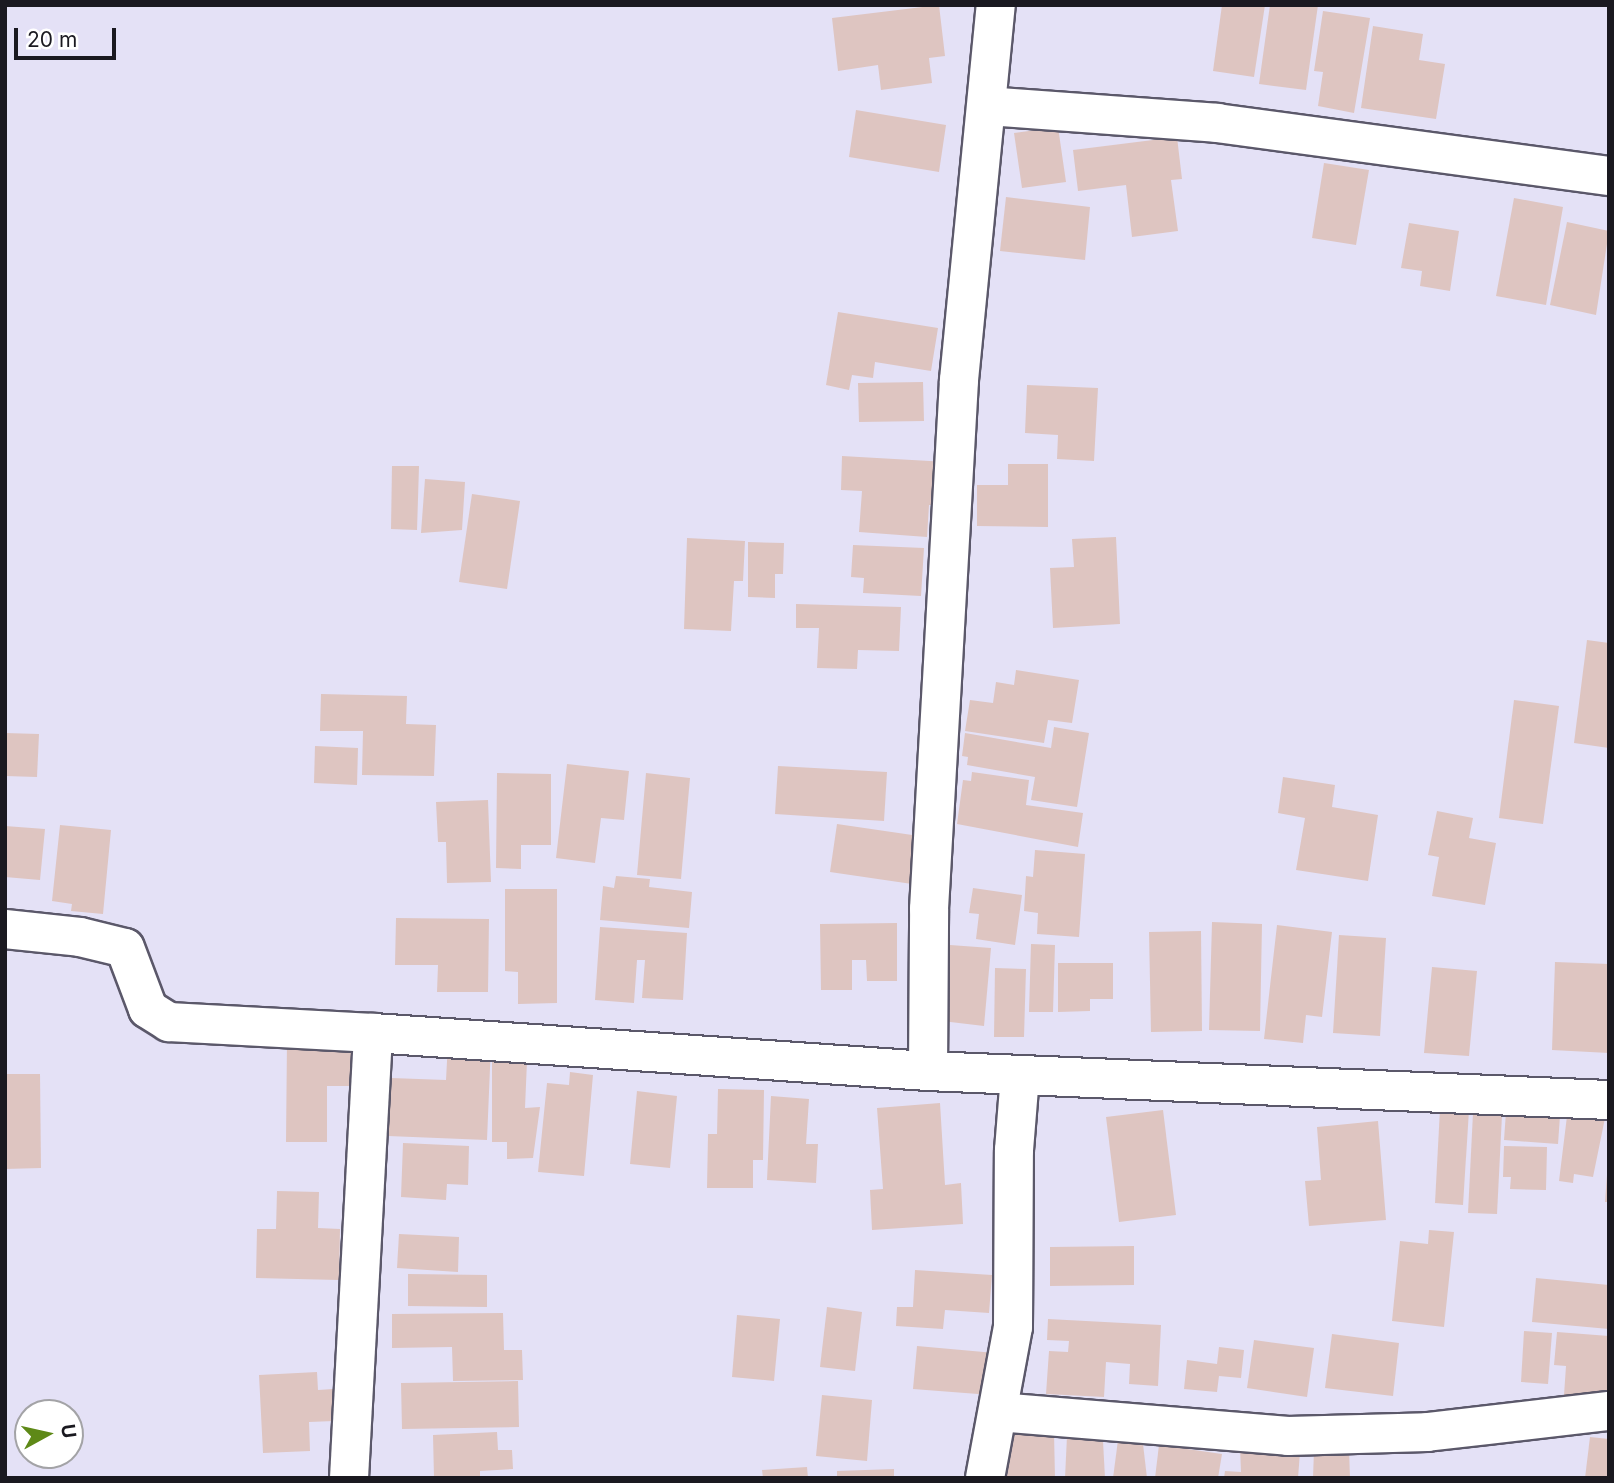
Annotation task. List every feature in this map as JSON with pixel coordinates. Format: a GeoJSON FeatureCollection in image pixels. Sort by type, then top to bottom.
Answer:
{"type":"FeatureCollection","features":[{"type":"Feature","properties":{"kind":"street"},"geometry":{"type":"LineString","coordinates":[[928,1071],[929,909],[959,380],[996,5]]}},
{"type":"Feature","properties":{"kind":"street"},"geometry":{"type":"LineString","coordinates":[[986,106],[1217,123],[1609,176]]}},
{"type":"Feature","properties":{"kind":"street"},"geometry":{"type":"LineString","coordinates":[[5,929],[80,937],[125,948],[148,1009],[169,1022],[373,1033],[928,1071],[1609,1100]]}},
{"type":"Feature","properties":{"kind":"street"},"geometry":{"type":"LineString","coordinates":[[349,1478],[373,1033]]}},
{"type":"Feature","properties":{"kind":"street"},"geometry":{"type":"LineString","coordinates":[[985,1478],[1013,1327],[1014,1150],[1020,1075]]}},
{"type":"Feature","properties":{"kind":"street"},"geometry":{"type":"LineString","coordinates":[[998,1412],[1287,1436],[1427,1432],[1609,1411]]}},
{"type":"Feature","properties":{"kind":"building"},"geometry":{"type":"Polygon","coordinates":[[[939,5],[945,56],[929,58],[932,83],[881,90],[878,65],[838,71],[832,18],[939,5]]]}},
{"type":"Feature","properties":{"kind":"building"},"geometry":{"type":"Polygon","coordinates":[[[1222,5],[1265,5],[1254,77],[1213,71],[1222,5]]]}},
{"type":"Feature","properties":{"kind":"building"},"geometry":{"type":"Polygon","coordinates":[[[1270,5],[1318,5],[1306,90],[1259,84],[1270,5]]]}},
{"type":"Feature","properties":{"kind":"building"},"geometry":{"type":"Polygon","coordinates":[[[1323,11],[1370,18],[1354,113],[1318,106],[1323,72],[1314,71],[1323,11]]]}},
{"type":"Feature","properties":{"kind":"building"},"geometry":{"type":"Polygon","coordinates":[[[1373,26],[1423,34],[1419,60],[1445,64],[1436,119],[1361,108],[1373,26]]]}},
{"type":"Feature","properties":{"kind":"building"},"geometry":{"type":"Polygon","coordinates":[[[856,110],[946,125],[939,172],[849,157],[856,110]]]}},
{"type":"Feature","properties":{"kind":"building"},"geometry":{"type":"Polygon","coordinates":[[[1058,127],[1066,182],[1022,188],[1014,133],[1058,127]]]}},
{"type":"Feature","properties":{"kind":"building"},"geometry":{"type":"Polygon","coordinates":[[[1177,137],[1182,179],[1171,180],[1178,231],[1132,237],[1126,185],[1078,191],[1073,150],[1177,137]]]}},
{"type":"Feature","properties":{"kind":"building"},"geometry":{"type":"Polygon","coordinates":[[[1324,163],[1369,170],[1356,245],[1312,238],[1324,163]]]}},
{"type":"Feature","properties":{"kind":"building"},"geometry":{"type":"Polygon","coordinates":[[[1006,197],[1090,207],[1085,260],[1000,251],[1006,197]]]}},
{"type":"Feature","properties":{"kind":"building"},"geometry":{"type":"Polygon","coordinates":[[[1514,198],[1563,207],[1546,305],[1496,296],[1514,198]]]}},
{"type":"Feature","properties":{"kind":"building"},"geometry":{"type":"Polygon","coordinates":[[[1567,222],[1609,231],[1596,315],[1550,305],[1567,222]]]}},
{"type":"Feature","properties":{"kind":"building"},"geometry":{"type":"Polygon","coordinates":[[[1409,223],[1459,231],[1450,291],[1420,286],[1422,271],[1401,268],[1409,223]]]}},
{"type":"Feature","properties":{"kind":"building"},"geometry":{"type":"Polygon","coordinates":[[[838,312],[938,328],[931,371],[875,362],[873,378],[852,375],[849,390],[826,385],[838,312]]]}},
{"type":"Feature","properties":{"kind":"building"},"geometry":{"type":"Polygon","coordinates":[[[923,382],[924,421],[859,422],[858,383],[923,382]]]}},
{"type":"Feature","properties":{"kind":"building"},"geometry":{"type":"Polygon","coordinates":[[[1027,385],[1098,388],[1094,461],[1057,459],[1058,435],[1025,433],[1027,385]]]}},
{"type":"Feature","properties":{"kind":"building"},"geometry":{"type":"Polygon","coordinates":[[[842,456],[947,462],[945,505],[929,505],[927,537],[859,532],[862,491],[841,490],[842,456]]]}},
{"type":"Feature","properties":{"kind":"building"},"geometry":{"type":"Polygon","coordinates":[[[1008,464],[1048,464],[1048,527],[977,526],[977,485],[1008,485],[1008,464]]]}},
{"type":"Feature","properties":{"kind":"building"},"geometry":{"type":"Polygon","coordinates":[[[392,466],[419,466],[417,530],[391,529],[392,466]]]}},
{"type":"Feature","properties":{"kind":"building"},"geometry":{"type":"Polygon","coordinates":[[[425,479],[465,482],[462,530],[421,533],[425,479]]]}},
{"type":"Feature","properties":{"kind":"building"},"geometry":{"type":"Polygon","coordinates":[[[472,494],[520,501],[507,589],[459,582],[472,494]]]}},
{"type":"Feature","properties":{"kind":"building"},"geometry":{"type":"Polygon","coordinates":[[[1116,537],[1120,624],[1053,628],[1050,568],[1074,567],[1072,539],[1116,537]]]}},
{"type":"Feature","properties":{"kind":"building"},"geometry":{"type":"Polygon","coordinates":[[[687,538],[745,541],[743,581],[734,581],[731,631],[684,629],[687,538]]]}},
{"type":"Feature","properties":{"kind":"building"},"geometry":{"type":"Polygon","coordinates":[[[748,542],[784,543],[783,574],[775,574],[775,598],[748,597],[748,542]]]}},
{"type":"Feature","properties":{"kind":"building"},"geometry":{"type":"Polygon","coordinates":[[[853,545],[924,548],[921,596],[863,593],[864,578],[851,577],[853,545]]]}},
{"type":"Feature","properties":{"kind":"building"},"geometry":{"type":"Polygon","coordinates":[[[796,604],[901,607],[899,651],[858,650],[857,669],[817,668],[819,628],[796,628],[796,604]]]}},
{"type":"Feature","properties":{"kind":"building"},"geometry":{"type":"Polygon","coordinates":[[[1587,640],[1609,643],[1609,748],[1574,743],[1587,640]]]}},
{"type":"Feature","properties":{"kind":"building"},"geometry":{"type":"Polygon","coordinates":[[[1016,670],[1079,680],[1072,723],[1048,720],[1044,743],[965,731],[970,700],[993,703],[996,682],[1014,685],[1016,670]]]}},
{"type":"Feature","properties":{"kind":"building"},"geometry":{"type":"Polygon","coordinates":[[[321,694],[407,696],[406,724],[436,725],[434,776],[362,775],[363,731],[320,731],[321,694]]]}},
{"type":"Feature","properties":{"kind":"building"},"geometry":{"type":"Polygon","coordinates":[[[1514,700],[1559,706],[1543,824],[1499,818],[1514,700]]]}},
{"type":"Feature","properties":{"kind":"building"},"geometry":{"type":"Polygon","coordinates":[[[1054,727],[1089,733],[1077,807],[1031,800],[1035,777],[967,765],[968,757],[962,756],[965,733],[1051,748],[1054,727]]]}},
{"type":"Feature","properties":{"kind":"building"},"geometry":{"type":"Polygon","coordinates":[[[5,733],[39,734],[37,777],[5,776],[5,733]]]}},
{"type":"Feature","properties":{"kind":"building"},"geometry":{"type":"Polygon","coordinates":[[[315,746],[358,748],[357,785],[314,783],[315,746]]]}},
{"type":"Feature","properties":{"kind":"building"},"geometry":{"type":"Polygon","coordinates":[[[567,764],[629,771],[624,820],[601,818],[595,863],[556,858],[567,764]]]}},
{"type":"Feature","properties":{"kind":"building"},"geometry":{"type":"Polygon","coordinates":[[[778,766],[887,772],[884,821],[775,814],[778,766]]]}},
{"type":"Feature","properties":{"kind":"building"},"geometry":{"type":"Polygon","coordinates":[[[972,772],[1029,780],[1026,805],[1083,813],[1078,847],[957,824],[963,780],[971,781],[972,772]]]}},
{"type":"Feature","properties":{"kind":"building"},"geometry":{"type":"Polygon","coordinates":[[[497,773],[551,774],[551,845],[521,845],[521,869],[496,868],[497,773]]]}},
{"type":"Feature","properties":{"kind":"building"},"geometry":{"type":"Polygon","coordinates":[[[646,773],[690,778],[681,879],[637,875],[646,773]]]}},
{"type":"Feature","properties":{"kind":"building"},"geometry":{"type":"Polygon","coordinates":[[[1283,777],[1335,785],[1332,807],[1378,815],[1368,881],[1296,870],[1305,818],[1278,813],[1283,777]]]}},
{"type":"Feature","properties":{"kind":"building"},"geometry":{"type":"Polygon","coordinates":[[[488,800],[491,882],[447,883],[446,842],[438,842],[436,802],[488,800]]]}},
{"type":"Feature","properties":{"kind":"building"},"geometry":{"type":"Polygon","coordinates":[[[1437,811],[1473,818],[1469,838],[1496,843],[1485,905],[1432,896],[1439,857],[1428,855],[1437,811]]]}},
{"type":"Feature","properties":{"kind":"building"},"geometry":{"type":"Polygon","coordinates":[[[837,824],[919,836],[912,884],[830,872],[837,824]]]}},
{"type":"Feature","properties":{"kind":"building"},"geometry":{"type":"Polygon","coordinates":[[[60,825],[111,830],[103,914],[71,911],[72,904],[52,901],[60,825]]]}},
{"type":"Feature","properties":{"kind":"building"},"geometry":{"type":"Polygon","coordinates":[[[5,826],[45,829],[40,880],[5,877],[5,826]]]}},
{"type":"Feature","properties":{"kind":"building"},"geometry":{"type":"Polygon","coordinates":[[[1035,850],[1085,854],[1079,937],[1037,934],[1038,913],[1024,911],[1026,876],[1033,877],[1035,850]]]}},
{"type":"Feature","properties":{"kind":"building"},"geometry":{"type":"Polygon","coordinates":[[[616,876],[650,879],[649,887],[692,892],[689,928],[600,920],[603,886],[614,888],[616,876]]]}},
{"type":"Feature","properties":{"kind":"building"},"geometry":{"type":"Polygon","coordinates":[[[973,888],[1022,895],[1015,945],[976,939],[979,914],[969,913],[973,888]]]}},
{"type":"Feature","properties":{"kind":"building"},"geometry":{"type":"Polygon","coordinates":[[[505,889],[557,889],[557,1003],[518,1004],[518,972],[505,971],[505,889]]]}},
{"type":"Feature","properties":{"kind":"building"},"geometry":{"type":"Polygon","coordinates":[[[396,918],[489,919],[488,992],[437,992],[438,965],[395,965],[396,918]]]}},
{"type":"Feature","properties":{"kind":"building"},"geometry":{"type":"Polygon","coordinates":[[[1212,922],[1262,924],[1260,1031],[1209,1030],[1212,922]]]}},
{"type":"Feature","properties":{"kind":"building"},"geometry":{"type":"Polygon","coordinates":[[[897,923],[897,981],[867,981],[866,960],[852,960],[852,990],[821,990],[820,924],[897,923]]]}},
{"type":"Feature","properties":{"kind":"building"},"geometry":{"type":"Polygon","coordinates":[[[1277,925],[1332,932],[1322,1017],[1306,1015],[1303,1043],[1264,1039],[1277,925]]]}},
{"type":"Feature","properties":{"kind":"building"},"geometry":{"type":"Polygon","coordinates":[[[600,927],[687,933],[683,1000],[642,998],[645,960],[637,960],[634,1003],[595,1000],[600,927]]]}},
{"type":"Feature","properties":{"kind":"building"},"geometry":{"type":"Polygon","coordinates":[[[1201,931],[1202,1031],[1151,1032],[1149,932],[1201,931]]]}},
{"type":"Feature","properties":{"kind":"building"},"geometry":{"type":"Polygon","coordinates":[[[1339,935],[1386,938],[1380,1036],[1333,1033],[1339,935]]]}},
{"type":"Feature","properties":{"kind":"building"},"geometry":{"type":"Polygon","coordinates":[[[1031,944],[1055,945],[1053,1012],[1029,1012],[1031,944]]]}},
{"type":"Feature","properties":{"kind":"building"},"geometry":{"type":"Polygon","coordinates":[[[950,945],[991,948],[984,1026],[942,1021],[950,945]]]}},
{"type":"Feature","properties":{"kind":"building"},"geometry":{"type":"Polygon","coordinates":[[[1555,962],[1609,964],[1609,1053],[1552,1050],[1555,962]]]}},
{"type":"Feature","properties":{"kind":"building"},"geometry":{"type":"Polygon","coordinates":[[[1058,963],[1113,963],[1113,999],[1090,999],[1090,1011],[1058,1012],[1058,963]]]}},
{"type":"Feature","properties":{"kind":"building"},"geometry":{"type":"Polygon","coordinates":[[[1432,967],[1477,971],[1469,1056],[1424,1053],[1432,967]]]}},
{"type":"Feature","properties":{"kind":"building"},"geometry":{"type":"Polygon","coordinates":[[[995,968],[1026,969],[1024,1037],[994,1037],[995,968]]]}},
{"type":"Feature","properties":{"kind":"building"},"geometry":{"type":"Polygon","coordinates":[[[287,1040],[351,1041],[351,1086],[327,1086],[327,1142],[286,1142],[287,1040]]]}},
{"type":"Feature","properties":{"kind":"building"},"geometry":{"type":"Polygon","coordinates":[[[448,1042],[491,1044],[487,1140],[388,1136],[391,1078],[446,1080],[448,1042]]]}},
{"type":"Feature","properties":{"kind":"building"},"geometry":{"type":"Polygon","coordinates":[[[492,1061],[527,1061],[525,1108],[540,1107],[533,1158],[507,1159],[507,1142],[492,1142],[492,1061]]]}},
{"type":"Feature","properties":{"kind":"building"},"geometry":{"type":"Polygon","coordinates":[[[570,1072],[593,1075],[584,1176],[538,1172],[547,1083],[569,1085],[570,1072]]]}},
{"type":"Feature","properties":{"kind":"building"},"geometry":{"type":"Polygon","coordinates":[[[5,1074],[40,1074],[41,1168],[5,1169],[5,1074]]]}},
{"type":"Feature","properties":{"kind":"building"},"geometry":{"type":"Polygon","coordinates":[[[718,1089],[764,1090],[763,1160],[753,1160],[753,1188],[707,1188],[708,1134],[717,1134],[718,1089]]]}},
{"type":"Feature","properties":{"kind":"building"},"geometry":{"type":"Polygon","coordinates":[[[637,1091],[677,1096],[670,1168],[630,1164],[637,1091]]]}},
{"type":"Feature","properties":{"kind":"building"},"geometry":{"type":"Polygon","coordinates":[[[771,1096],[809,1099],[806,1144],[818,1144],[816,1183],[767,1180],[771,1096]]]}},
{"type":"Feature","properties":{"kind":"building"},"geometry":{"type":"Polygon","coordinates":[[[1507,1098],[1561,1102],[1558,1144],[1504,1140],[1507,1098]]]}},
{"type":"Feature","properties":{"kind":"building"},"geometry":{"type":"Polygon","coordinates":[[[940,1103],[945,1185],[961,1183],[963,1224],[872,1230],[870,1190],[883,1189],[877,1108],[940,1103]]]}},
{"type":"Feature","properties":{"kind":"building"},"geometry":{"type":"Polygon","coordinates":[[[1568,1108],[1606,1113],[1593,1177],[1574,1174],[1573,1183],[1559,1181],[1568,1108]]]}},
{"type":"Feature","properties":{"kind":"building"},"geometry":{"type":"Polygon","coordinates":[[[1440,1109],[1469,1110],[1463,1205],[1435,1203],[1440,1109]]]}},
{"type":"Feature","properties":{"kind":"building"},"geometry":{"type":"Polygon","coordinates":[[[1163,1110],[1176,1215],[1119,1222],[1106,1117],[1163,1110]]]}},
{"type":"Feature","properties":{"kind":"building"},"geometry":{"type":"Polygon","coordinates":[[[1473,1113],[1502,1115],[1497,1214],[1468,1213],[1473,1113]]]}},
{"type":"Feature","properties":{"kind":"building"},"geometry":{"type":"Polygon","coordinates":[[[1378,1121],[1386,1220],[1309,1226],[1305,1181],[1321,1180],[1317,1127],[1378,1121]]]}},
{"type":"Feature","properties":{"kind":"building"},"geometry":{"type":"Polygon","coordinates":[[[403,1143],[469,1146],[468,1185],[447,1184],[446,1200],[401,1197],[403,1143]]]}},
{"type":"Feature","properties":{"kind":"building"},"geometry":{"type":"Polygon","coordinates":[[[1504,1146],[1547,1147],[1546,1190],[1510,1189],[1511,1177],[1503,1177],[1504,1146]]]}},
{"type":"Feature","properties":{"kind":"building"},"geometry":{"type":"Polygon","coordinates":[[[1607,1175],[1609,1202],[1605,1202],[1607,1175]]]}},
{"type":"Feature","properties":{"kind":"building"},"geometry":{"type":"Polygon","coordinates":[[[277,1191],[319,1192],[318,1228],[340,1229],[339,1280],[256,1278],[257,1229],[276,1229],[277,1191]]]}},
{"type":"Feature","properties":{"kind":"building"},"geometry":{"type":"Polygon","coordinates":[[[1429,1230],[1454,1232],[1444,1327],[1392,1321],[1400,1241],[1428,1244],[1429,1230]]]}},
{"type":"Feature","properties":{"kind":"building"},"geometry":{"type":"Polygon","coordinates":[[[399,1234],[459,1237],[458,1272],[397,1268],[399,1234]]]}},
{"type":"Feature","properties":{"kind":"building"},"geometry":{"type":"Polygon","coordinates":[[[1134,1246],[1134,1285],[1050,1286],[1050,1247],[1134,1246]]]}},
{"type":"Feature","properties":{"kind":"building"},"geometry":{"type":"Polygon","coordinates":[[[915,1270],[992,1275],[989,1313],[945,1310],[943,1329],[896,1326],[897,1307],[913,1307],[915,1270]]]}},
{"type":"Feature","properties":{"kind":"building"},"geometry":{"type":"Polygon","coordinates":[[[408,1274],[487,1275],[487,1307],[408,1306],[408,1274]]]}},
{"type":"Feature","properties":{"kind":"building"},"geometry":{"type":"Polygon","coordinates":[[[1536,1278],[1609,1285],[1609,1329],[1532,1322],[1536,1278]]]}},
{"type":"Feature","properties":{"kind":"building"},"geometry":{"type":"Polygon","coordinates":[[[827,1307],[862,1312],[855,1371],[820,1367],[827,1307]]]}},
{"type":"Feature","properties":{"kind":"building"},"geometry":{"type":"Polygon","coordinates":[[[503,1313],[504,1350],[522,1350],[523,1380],[453,1381],[452,1347],[392,1348],[392,1314],[503,1313]]]}},
{"type":"Feature","properties":{"kind":"building"},"geometry":{"type":"Polygon","coordinates":[[[737,1315],[780,1319],[774,1381],[732,1377],[737,1315]]]}},
{"type":"Feature","properties":{"kind":"building"},"geometry":{"type":"Polygon","coordinates":[[[1048,1319],[1161,1325],[1158,1386],[1129,1384],[1130,1364],[1106,1362],[1104,1397],[1046,1394],[1049,1351],[1068,1352],[1069,1341],[1047,1340],[1048,1319]]]}},
{"type":"Feature","properties":{"kind":"building"},"geometry":{"type":"Polygon","coordinates":[[[1524,1331],[1552,1333],[1548,1384],[1521,1382],[1524,1331]]]}},
{"type":"Feature","properties":{"kind":"building"},"geometry":{"type":"Polygon","coordinates":[[[1557,1332],[1609,1336],[1607,1398],[1564,1395],[1566,1366],[1554,1365],[1557,1332]]]}},
{"type":"Feature","properties":{"kind":"building"},"geometry":{"type":"Polygon","coordinates":[[[1332,1334],[1399,1343],[1393,1396],[1325,1388],[1332,1334]]]}},
{"type":"Feature","properties":{"kind":"building"},"geometry":{"type":"Polygon","coordinates":[[[1254,1340],[1314,1348],[1307,1397],[1247,1388],[1254,1340]]]}},
{"type":"Feature","properties":{"kind":"building"},"geometry":{"type":"Polygon","coordinates":[[[917,1346],[995,1353],[991,1395],[913,1389],[917,1346]]]}},
{"type":"Feature","properties":{"kind":"building"},"geometry":{"type":"Polygon","coordinates":[[[1219,1347],[1244,1350],[1241,1378],[1219,1376],[1217,1392],[1184,1389],[1187,1360],[1217,1364],[1219,1347]]]}},
{"type":"Feature","properties":{"kind":"building"},"geometry":{"type":"Polygon","coordinates":[[[317,1372],[318,1390],[333,1389],[334,1421],[309,1422],[310,1451],[263,1453],[259,1375],[317,1372]]]}},
{"type":"Feature","properties":{"kind":"building"},"geometry":{"type":"Polygon","coordinates":[[[518,1381],[519,1427],[402,1429],[401,1383],[518,1381]]]}},
{"type":"Feature","properties":{"kind":"building"},"geometry":{"type":"Polygon","coordinates":[[[822,1395],[872,1400],[867,1461],[816,1456],[822,1395]]]}},
{"type":"Feature","properties":{"kind":"building"},"geometry":{"type":"Polygon","coordinates":[[[1011,1430],[1054,1433],[1055,1478],[1005,1478],[1011,1430]]]}},
{"type":"Feature","properties":{"kind":"building"},"geometry":{"type":"Polygon","coordinates":[[[497,1432],[498,1450],[512,1450],[513,1469],[480,1471],[480,1477],[434,1478],[433,1435],[497,1432]]]}},
{"type":"Feature","properties":{"kind":"building"},"geometry":{"type":"Polygon","coordinates":[[[1067,1436],[1103,1441],[1105,1478],[1065,1478],[1067,1436]]]}},
{"type":"Feature","properties":{"kind":"building"},"geometry":{"type":"Polygon","coordinates":[[[1590,1437],[1609,1439],[1609,1478],[1585,1478],[1590,1437]]]}},
{"type":"Feature","properties":{"kind":"building"},"geometry":{"type":"Polygon","coordinates":[[[1118,1440],[1143,1444],[1147,1478],[1113,1478],[1118,1440]]]}},
{"type":"Feature","properties":{"kind":"building"},"geometry":{"type":"Polygon","coordinates":[[[1159,1445],[1222,1454],[1218,1478],[1155,1478],[1159,1445]]]}},
{"type":"Feature","properties":{"kind":"building"},"geometry":{"type":"Polygon","coordinates":[[[1240,1447],[1300,1452],[1298,1478],[1224,1478],[1225,1471],[1241,1472],[1240,1447]]]}},
{"type":"Feature","properties":{"kind":"building"},"geometry":{"type":"Polygon","coordinates":[[[1349,1449],[1350,1478],[1313,1478],[1314,1450],[1349,1449]]]}},
{"type":"Feature","properties":{"kind":"building"},"geometry":{"type":"Polygon","coordinates":[[[807,1467],[808,1478],[763,1478],[762,1470],[807,1467]]]}},
{"type":"Feature","properties":{"kind":"building"},"geometry":{"type":"Polygon","coordinates":[[[894,1469],[894,1478],[837,1478],[837,1471],[894,1469]]]}}]}
